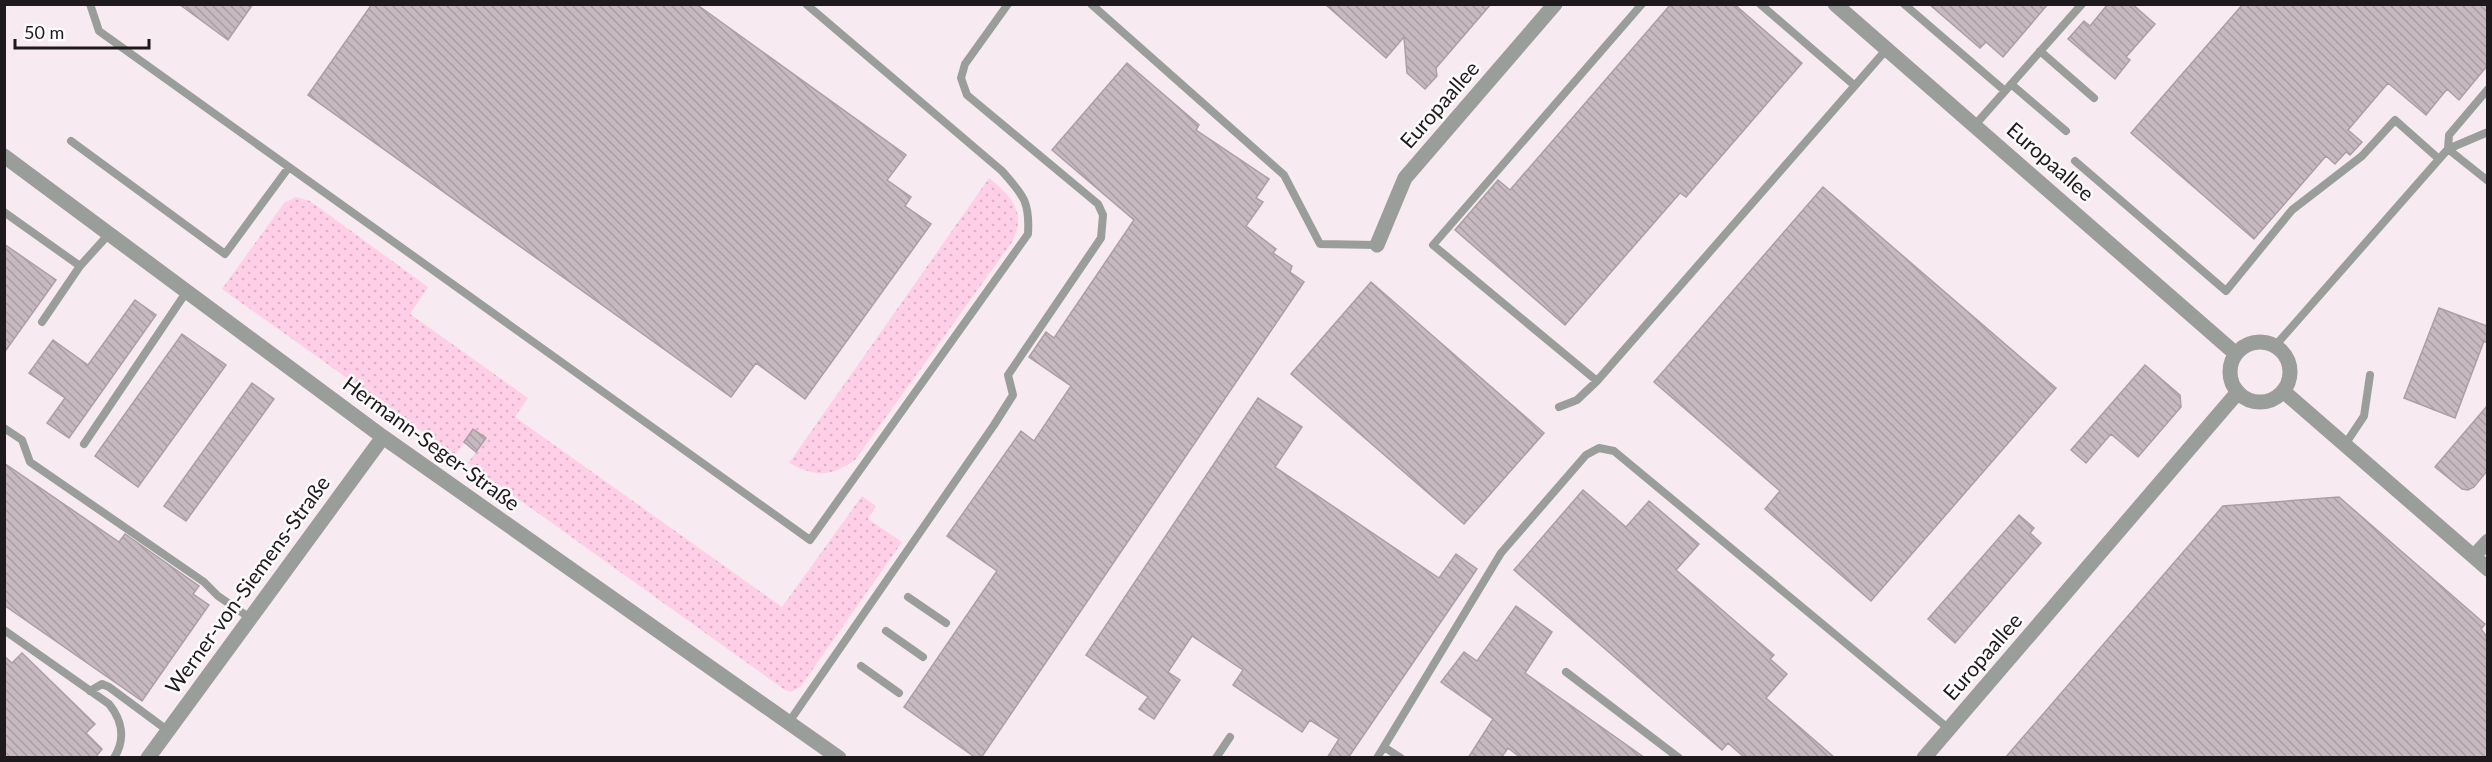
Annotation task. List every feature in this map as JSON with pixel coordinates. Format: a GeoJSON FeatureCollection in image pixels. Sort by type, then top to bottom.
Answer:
{"type":"FeatureCollection","features":[{"type":"Feature","properties":{"kind":"street","name":"Europaallee"},"geometry":{"type":"LineString","coordinates":[[1377,245],[1405,178],[1555,4]]}},
{"type":"Feature","properties":{"kind":"street","name":"Europaallee"},"geometry":{"type":"LineString","coordinates":[[1835,4],[2236,354]]}},
{"type":"Feature","properties":{"kind":"street","name":"Hermann-Seger-Straße"},"geometry":{"type":"LineString","coordinates":[[7,162],[187,291],[383,437],[839,758]]}},
{"type":"Feature","properties":{"kind":"street"},"geometry":{"type":"LineString","coordinates":[[2254,342],[2265,342],[2275,346],[2283,352],[2290,371],[2283,391],[2261,402],[2244,398],[2232,384],[2230,373],[2231,363],[2236,354],[2244,346],[2254,342]]}},
{"type":"Feature","properties":{"kind":"street"},"geometry":{"type":"LineString","coordinates":[[2283,391],[2487,569]]}},
{"type":"Feature","properties":{"kind":"street","name":"Europaallee"},"geometry":{"type":"LineString","coordinates":[[1924,758],[2238,392]]}},
{"type":"Feature","properties":{"kind":"street","name":"Werner-von-Siemens-Straße"},"geometry":{"type":"LineString","coordinates":[[148,758],[383,437]]}},
{"type":"Feature","properties":{"kind":"street"},"geometry":{"type":"LineString","coordinates":[[2474,556],[2487,541]]}},
{"type":"Feature","properties":{"kind":"lane"},"geometry":{"type":"LineString","coordinates":[[90,4],[99,31],[810,540],[1028,234],[1030,212],[1022,194],[1002,171],[807,4]]}},
{"type":"Feature","properties":{"kind":"lane"},"geometry":{"type":"LineString","coordinates":[[789,722],[994,425],[1013,395],[1008,375],[1101,238],[1103,215],[1098,204],[967,95],[961,78],[965,64],[1008,4]]}},
{"type":"Feature","properties":{"kind":"lane"},"geometry":{"type":"LineString","coordinates":[[1091,4],[1284,175],[1320,244],[1377,245]]}},
{"type":"Feature","properties":{"kind":"lane"},"geometry":{"type":"LineString","coordinates":[[1597,381],[1433,245],[1642,4]]}},
{"type":"Feature","properties":{"kind":"lane"},"geometry":{"type":"LineString","coordinates":[[1760,4],[1854,86]]}},
{"type":"Feature","properties":{"kind":"lane"},"geometry":{"type":"LineString","coordinates":[[1904,4],[2008,88],[2066,131]]}},
{"type":"Feature","properties":{"kind":"lane"},"geometry":{"type":"LineString","coordinates":[[1975,125],[2082,4]]}},
{"type":"Feature","properties":{"kind":"lane"},"geometry":{"type":"LineString","coordinates":[[1559,407],[1577,400],[1597,381],[1886,50]]}},
{"type":"Feature","properties":{"kind":"lane"},"geometry":{"type":"LineString","coordinates":[[2040,51],[2094,98]]}},
{"type":"Feature","properties":{"kind":"lane"},"geometry":{"type":"LineString","coordinates":[[2448,149],[2449,135],[2487,89]]}},
{"type":"Feature","properties":{"kind":"lane"},"geometry":{"type":"LineString","coordinates":[[2075,161],[2226,291],[2292,210],[2362,156],[2395,120],[2439,159]]}},
{"type":"Feature","properties":{"kind":"lane"},"geometry":{"type":"LineString","coordinates":[[2275,346],[2448,149],[2487,132]]}},
{"type":"Feature","properties":{"kind":"lane"},"geometry":{"type":"LineString","coordinates":[[71,141],[225,254],[289,167]]}},
{"type":"Feature","properties":{"kind":"lane"},"geometry":{"type":"LineString","coordinates":[[2448,149],[2487,181]]}},
{"type":"Feature","properties":{"kind":"lane"},"geometry":{"type":"LineString","coordinates":[[4,212],[80,266]]}},
{"type":"Feature","properties":{"kind":"lane"},"geometry":{"type":"LineString","coordinates":[[42,322],[80,266],[109,234]]}},
{"type":"Feature","properties":{"kind":"lane"},"geometry":{"type":"LineString","coordinates":[[84,444],[187,291]]}},
{"type":"Feature","properties":{"kind":"lane"},"geometry":{"type":"LineString","coordinates":[[2344,446],[2364,416],[2370,375]]}},
{"type":"Feature","properties":{"kind":"lane"},"geometry":{"type":"LineString","coordinates":[[4,428],[22,440],[30,462],[204,582],[218,596],[250,618]]}},
{"type":"Feature","properties":{"kind":"lane"},"geometry":{"type":"LineString","coordinates":[[1377,758],[1501,553],[1586,455],[1599,448],[1614,451],[1948,729]]}},
{"type":"Feature","properties":{"kind":"lane"},"geometry":{"type":"LineString","coordinates":[[908,597],[946,623]]}},
{"type":"Feature","properties":{"kind":"lane"},"geometry":{"type":"LineString","coordinates":[[4,630],[109,704],[117,714],[121,726],[120,741],[114,758]]}},
{"type":"Feature","properties":{"kind":"lane"},"geometry":{"type":"LineString","coordinates":[[886,631],[924,657]]}},
{"type":"Feature","properties":{"kind":"lane"},"geometry":{"type":"LineString","coordinates":[[861,666],[899,693]]}},
{"type":"Feature","properties":{"kind":"lane"},"geometry":{"type":"LineString","coordinates":[[1566,672],[1679,758]]}},
{"type":"Feature","properties":{"kind":"lane"},"geometry":{"type":"LineString","coordinates":[[90,691],[102,684],[109,687],[167,730]]}},
{"type":"Feature","properties":{"kind":"lane"},"geometry":{"type":"LineString","coordinates":[[1216,758],[1230,737]]}},
{"type":"Feature","properties":{"kind":"lane"},"geometry":{"type":"LineString","coordinates":[[1384,747],[1401,758]]}},
{"type":"Feature","properties":{"kind":"shaded area"},"geometry":{"type":"Polygon","coordinates":[[[989,178],[1015,206],[1018,223],[1012,242],[855,460],[838,470],[823,473],[807,471],[789,463],[989,178]]]}},
{"type":"Feature","properties":{"kind":"shaded area"},"geometry":{"type":"Polygon","coordinates":[[[296,197],[310,201],[428,287],[410,314],[528,398],[515,417],[782,607],[862,496],[876,506],[868,519],[902,542],[801,686],[791,692],[785,690],[468,463],[486,438],[474,429],[455,455],[222,289],[284,203],[296,197]]]}},
{"type":"Feature","properties":{"kind":"building"},"geometry":{"type":"Polygon","coordinates":[[[179,4],[253,4],[228,40],[179,4]]]}},
{"type":"Feature","properties":{"kind":"building"},"geometry":{"type":"Polygon","coordinates":[[[372,4],[696,4],[906,155],[887,180],[911,197],[905,206],[931,224],[805,399],[756,363],[731,397],[308,95],[372,4]]]}},
{"type":"Feature","properties":{"kind":"building"},"geometry":{"type":"Polygon","coordinates":[[[1325,4],[1491,4],[1436,68],[1437,76],[1425,89],[1407,73],[1404,37],[1386,58],[1325,4]]]}},
{"type":"Feature","properties":{"kind":"building"},"geometry":{"type":"Polygon","coordinates":[[[1671,4],[1734,4],[1802,63],[1686,197],[1680,193],[1565,325],[1455,230],[1498,180],[1510,190],[1671,4]]]}},
{"type":"Feature","properties":{"kind":"building"},"geometry":{"type":"Polygon","coordinates":[[[1929,4],[2048,4],[2003,57],[1986,42],[1980,48],[1929,4]]]}},
{"type":"Feature","properties":{"kind":"building"},"geometry":{"type":"Polygon","coordinates":[[[2108,4],[2132,4],[2155,24],[2126,57],[2130,60],[2115,79],[2068,39],[2084,21],[2090,26],[2108,4]]]}},
{"type":"Feature","properties":{"kind":"building"},"geometry":{"type":"Polygon","coordinates":[[[2243,4],[2487,4],[2487,66],[2459,100],[2447,89],[2426,115],[2388,83],[2348,130],[2362,142],[2350,155],[2346,152],[2335,164],[2326,156],[2254,239],[2131,133],[2243,4]]]}},
{"type":"Feature","properties":{"kind":"building"},"geometry":{"type":"Polygon","coordinates":[[[1127,63],[1199,125],[1196,130],[1269,179],[1256,198],[1263,202],[1246,226],[1276,249],[1273,253],[1292,266],[1290,272],[1304,282],[981,758],[976,758],[904,707],[997,571],[947,536],[1021,431],[1034,441],[1071,386],[1029,357],[1046,332],[1054,338],[1134,220],[1052,150],[1127,63]]]}},
{"type":"Feature","properties":{"kind":"building"},"geometry":{"type":"Polygon","coordinates":[[[1823,187],[2056,388],[1871,601],[1765,509],[1780,491],[1654,382],[1823,187]]]}},
{"type":"Feature","properties":{"kind":"building"},"geometry":{"type":"Polygon","coordinates":[[[4,244],[56,280],[4,353],[4,244]]]}},
{"type":"Feature","properties":{"kind":"building"},"geometry":{"type":"Polygon","coordinates":[[[1371,282],[1544,433],[1464,524],[1291,374],[1371,282]]]}},
{"type":"Feature","properties":{"kind":"building"},"geometry":{"type":"Polygon","coordinates":[[[135,300],[156,315],[69,438],[47,423],[65,398],[29,373],[53,340],[88,365],[135,300]]]}},
{"type":"Feature","properties":{"kind":"building"},"geometry":{"type":"Polygon","coordinates":[[[2439,308],[2487,326],[2487,343],[2484,341],[2455,418],[2404,398],[2439,308]]]}},
{"type":"Feature","properties":{"kind":"building"},"geometry":{"type":"Polygon","coordinates":[[[182,334],[226,365],[138,487],[95,456],[182,334]]]}},
{"type":"Feature","properties":{"kind":"building"},"geometry":{"type":"Polygon","coordinates":[[[2145,365],[2180,395],[2181,407],[2138,457],[2111,434],[2086,463],[2071,450],[2145,365]]]}},
{"type":"Feature","properties":{"kind":"building"},"geometry":{"type":"Polygon","coordinates":[[[252,383],[274,399],[186,521],[164,506],[252,383]]]}},
{"type":"Feature","properties":{"kind":"building"},"geometry":{"type":"Polygon","coordinates":[[[1258,398],[1302,427],[1275,467],[1439,578],[1456,554],[1477,569],[1348,758],[1327,758],[1339,739],[1310,720],[1302,732],[1233,685],[1243,670],[1192,636],[1168,672],[1180,680],[1154,719],[1139,709],[1148,697],[1086,655],[1258,398]]]}},
{"type":"Feature","properties":{"kind":"building"},"geometry":{"type":"Polygon","coordinates":[[[2487,406],[2487,471],[2474,487],[2468,490],[2462,489],[2435,467],[2487,406]]]}},
{"type":"Feature","properties":{"kind":"building"},"geometry":{"type":"Polygon","coordinates":[[[473,429],[486,438],[476,452],[464,442],[473,429]]]}},
{"type":"Feature","properties":{"kind":"building"},"geometry":{"type":"Polygon","coordinates":[[[4,463],[119,542],[125,534],[199,586],[193,594],[209,605],[142,701],[4,605],[4,463]]]}},
{"type":"Feature","properties":{"kind":"building"},"geometry":{"type":"Polygon","coordinates":[[[1583,490],[1626,527],[1649,501],[1699,544],[1676,570],[1774,655],[1770,659],[1787,674],[1766,698],[1835,758],[1745,758],[1728,743],[1722,750],[1514,570],[1583,490]]]}},
{"type":"Feature","properties":{"kind":"building"},"geometry":{"type":"Polygon","coordinates":[[[2339,497],[2485,624],[2481,629],[2487,637],[2487,758],[2005,758],[2223,506],[2339,497]]]}},
{"type":"Feature","properties":{"kind":"building"},"geometry":{"type":"Polygon","coordinates":[[[2019,515],[2034,528],[2030,533],[2041,543],[1955,643],[1928,619],[2019,515]]]}},
{"type":"Feature","properties":{"kind":"building"},"geometry":{"type":"Polygon","coordinates":[[[1516,606],[1552,632],[1525,673],[1645,758],[1521,758],[1508,748],[1501,758],[1468,758],[1493,719],[1441,682],[1464,652],[1477,661],[1516,606]]]}},
{"type":"Feature","properties":{"kind":"building"},"geometry":{"type":"Polygon","coordinates":[[[22,653],[95,724],[86,733],[102,749],[95,758],[4,758],[4,656],[12,663],[22,653]]]}}]}
